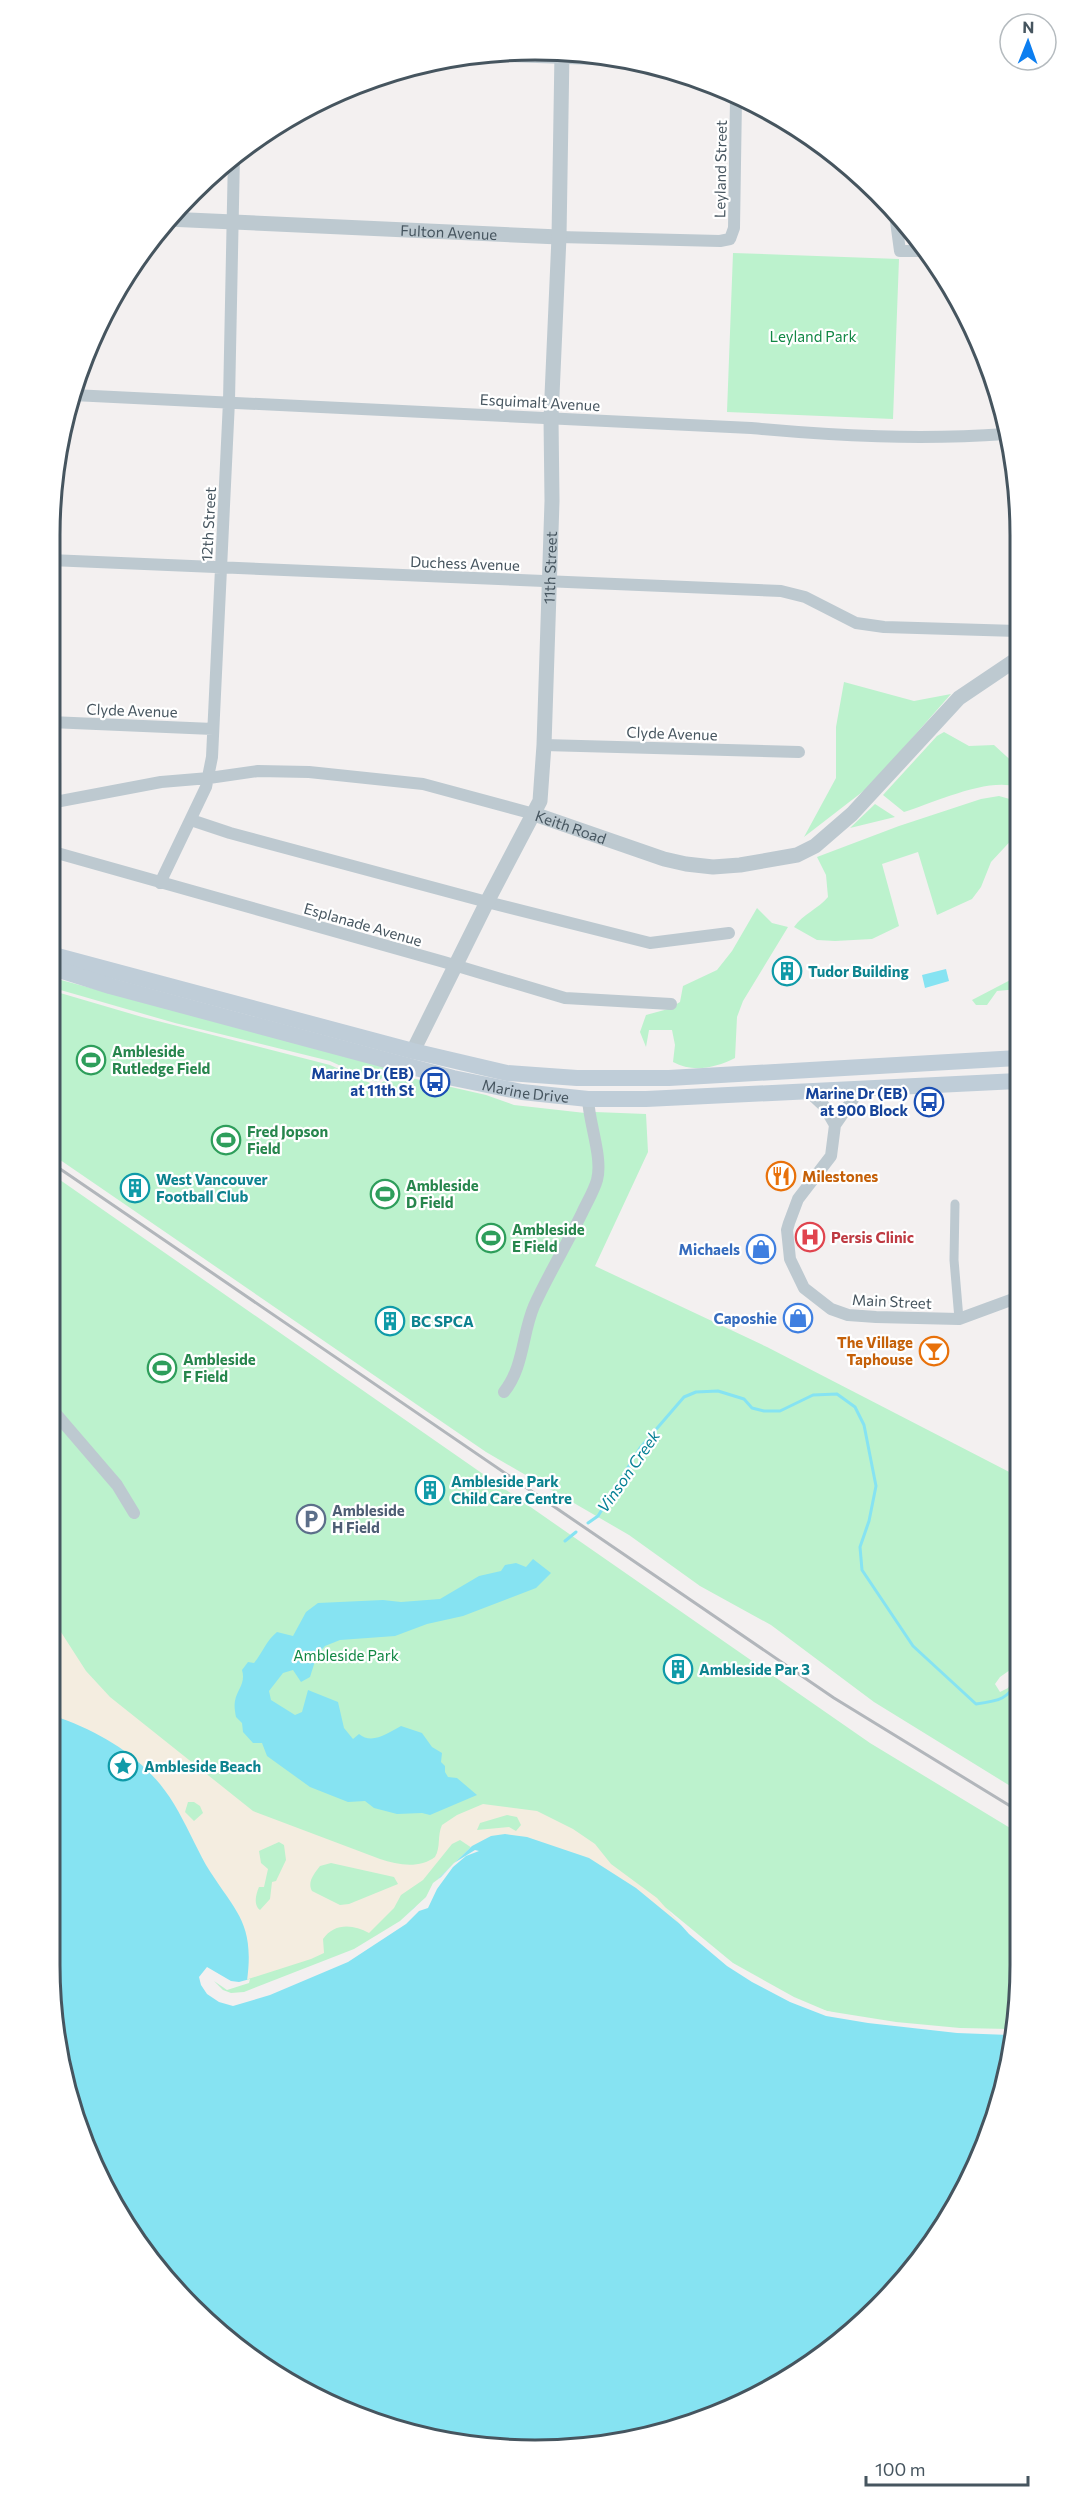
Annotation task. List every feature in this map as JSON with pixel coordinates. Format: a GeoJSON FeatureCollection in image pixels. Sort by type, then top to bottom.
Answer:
{"type":"FeatureCollection","features":[{"type":"Feature","properties":{"kind":"main road","name":"Marine Drive"},"geometry":{"type":"LineString","coordinates":[[60,957],[413,1052],[507,1073],[602,1079],[679,1077],[1010,1058]]}},
{"type":"Feature","properties":{"kind":"main road","name":"Marine Drive"},"geometry":{"type":"LineString","coordinates":[[60,970],[396,1065],[522,1092],[588,1099],[646,1099],[1010,1081]]}},
{"type":"Feature","properties":{"kind":"main road"},"geometry":{"type":"LineString","coordinates":[[588,1099],[602,1079]]}},
{"type":"Feature","properties":{"kind":"street","name":"11th Street"},"geometry":{"type":"LineString","coordinates":[[413,1052],[455,965],[540,801],[550,582],[551,418],[559,237],[562,61]]}},
{"type":"Feature","properties":{"kind":"street","name":"Leyland Street"},"geometry":{"type":"LineString","coordinates":[[730,239],[734,228],[736,105]]}},
{"type":"Feature","properties":{"kind":"street","name":"12th Street"},"geometry":{"type":"LineString","coordinates":[[160,884],[209,778],[230,401],[234,168]]}},
{"type":"Feature","properties":{"kind":"street","name":"Fulton Avenue"},"geometry":{"type":"LineString","coordinates":[[180,219],[642,241],[730,239]]}},
{"type":"Feature","properties":{"kind":"street"},"geometry":{"type":"LineString","coordinates":[[897,228],[900,251],[916,251]]}},
{"type":"Feature","properties":{"kind":"street","name":"Esquimalt Avenue"},"geometry":{"type":"LineString","coordinates":[[81,395],[752,428],[850,437],[950,438],[999,434]]}},
{"type":"Feature","properties":{"kind":"street","name":"Duchess Avenue"},"geometry":{"type":"LineString","coordinates":[[60,560],[781,591],[805,597],[856,623],[884,627],[1010,631]]}},
{"type":"Feature","properties":{"kind":"street","name":"Keith Road"},"geometry":{"type":"LineString","coordinates":[[60,801],[161,782],[258,771],[309,772],[396,781],[450,790],[534,814],[664,859],[712,867],[740,865],[798,855],[816,846],[852,814],[959,698],[1010,664]]}},
{"type":"Feature","properties":{"kind":"street","name":"Clyde Avenue"},"geometry":{"type":"LineString","coordinates":[[60,722],[213,729]]}},
{"type":"Feature","properties":{"kind":"street","name":"Clyde Avenue"},"geometry":{"type":"LineString","coordinates":[[544,745],[799,752]]}},
{"type":"Feature","properties":{"kind":"street"},"geometry":{"type":"LineString","coordinates":[[191,820],[230,833],[487,902],[650,943],[729,933]]}},
{"type":"Feature","properties":{"kind":"street","name":"Esplanade Avenue"},"geometry":{"type":"LineString","coordinates":[[60,854],[160,884],[455,965],[565,999],[671,1004]]}},
{"type":"Feature","properties":{"kind":"street","name":"Main Street"},"geometry":{"type":"LineString","coordinates":[[860,1089],[835,1125],[831,1156],[798,1199],[787,1230],[790,1259],[801,1283],[818,1301],[848,1315],[959,1319],[1010,1300]]}},
{"type":"Feature","properties":{"kind":"street"},"geometry":{"type":"LineString","coordinates":[[809,1092],[824,1106],[835,1125]]}},
{"type":"Feature","properties":{"kind":"street"},"geometry":{"type":"LineString","coordinates":[[504,1392],[511,1383],[518,1365],[534,1308],[597,1179],[598,1156],[591,1128],[588,1099]]}},
{"type":"Feature","properties":{"kind":"street"},"geometry":{"type":"LineString","coordinates":[[955,1204],[954,1260],[959,1319]]}},
{"type":"Feature","properties":{"kind":"street"},"geometry":{"type":"LineString","coordinates":[[60,1419],[117,1485],[134,1513]]}},
{"type":"Feature","properties":{"kind":"green space","name":"Leyland Park"},"geometry":{"type":"Polygon","coordinates":[[[733,253],[899,259],[893,419],[727,412],[733,253]]]}},
{"type":"Feature","properties":{"kind":"green space"},"geometry":{"type":"Polygon","coordinates":[[[844,682],[914,701],[951,694],[870,786],[804,837],[836,778],[836,727],[844,682]]]}},
{"type":"Feature","properties":{"kind":"green space"},"geometry":{"type":"Polygon","coordinates":[[[944,732],[969,746],[994,745],[1010,760],[1010,786],[991,785],[976,788],[904,812],[883,795],[937,736],[944,732]]]}},
{"type":"Feature","properties":{"kind":"green space"},"geometry":{"type":"Polygon","coordinates":[[[999,796],[1010,799],[1010,842],[991,862],[981,887],[972,899],[937,915],[918,852],[882,864],[899,926],[872,939],[835,941],[817,940],[794,927],[828,897],[826,875],[817,857],[899,826],[981,799],[999,796]]]}},
{"type":"Feature","properties":{"kind":"green space"},"geometry":{"type":"Polygon","coordinates":[[[875,804],[895,817],[850,828],[875,804]]]}},
{"type":"Feature","properties":{"kind":"green space"},"geometry":{"type":"Polygon","coordinates":[[[757,908],[772,923],[788,927],[743,1001],[737,1017],[735,1058],[704,1068],[688,1067],[673,1062],[675,1045],[672,1030],[649,1030],[646,1047],[640,1032],[646,1015],[668,1009],[680,1002],[683,986],[717,970],[732,951],[757,908]]]}},
{"type":"Feature","properties":{"kind":"green space"},"geometry":{"type":"Polygon","coordinates":[[[60,980],[391,1069],[390,1073],[376,1082],[330,1061],[175,1023],[60,990],[60,980]]]}},
{"type":"Feature","properties":{"kind":"green space"},"geometry":{"type":"Polygon","coordinates":[[[1010,980],[1010,990],[997,991],[987,1005],[976,1005],[972,1000],[1010,980]]]}},
{"type":"Feature","properties":{"kind":"green space"},"geometry":{"type":"Polygon","coordinates":[[[60,993],[142,1017],[330,1065],[377,1086],[394,1074],[486,1095],[514,1105],[594,1114],[595,1112],[646,1114],[648,1152],[595,1266],[767,1347],[1010,1472],[1010,1670],[995,1684],[1000,1692],[1010,1685],[1010,1786],[874,1702],[771,1625],[700,1586],[629,1535],[486,1452],[60,1160],[60,993]]]}},
{"type":"Feature","properties":{"kind":"green space","name":"Ambleside Park"},"geometry":{"type":"Polygon","coordinates":[[[60,1180],[870,1743],[1010,1828],[1010,1965],[1005,2032],[960,2031],[827,2014],[472,1846],[439,1878],[425,1902],[355,1952],[245,1995],[231,1996],[212,1984],[60,1735],[60,1180]]]}},
{"type":"Feature","properties":{"kind":"sand","name":"Ambleside Beach"},"geometry":{"type":"Polygon","coordinates":[[[60,1631],[86,1671],[110,1697],[253,1811],[380,1859],[408,1865],[429,1861],[435,1857],[442,1825],[457,1815],[483,1804],[537,1811],[573,1829],[595,1844],[611,1864],[657,1898],[689,1934],[790,2002],[1002,2053],[406,1924],[475,1850],[460,1840],[452,1844],[423,1880],[401,1895],[394,1908],[369,1933],[357,1928],[338,1928],[323,1939],[324,1953],[239,1982],[60,1857],[60,1631]],[[188,1802],[185,1812],[194,1821],[203,1813],[200,1806],[194,1802],[188,1802]],[[507,1815],[480,1823],[477,1830],[509,1827],[516,1831],[521,1825],[517,1817],[507,1815]],[[279,1842],[259,1851],[261,1863],[268,1869],[264,1887],[259,1887],[256,1896],[256,1905],[260,1910],[270,1899],[272,1882],[276,1881],[286,1860],[284,1845],[279,1842]],[[331,1863],[320,1866],[311,1881],[311,1888],[312,1891],[340,1905],[349,1904],[398,1884],[394,1877],[331,1863]]]}},
{"type":"Feature","properties":{"kind":"water"},"geometry":{"type":"Polygon","coordinates":[[[946,969],[949,981],[925,988],[922,975],[946,969]]]}},
{"type":"Feature","properties":{"kind":"water"},"geometry":{"type":"Polygon","coordinates":[[[533,1559],[551,1573],[536,1588],[463,1616],[427,1624],[395,1636],[340,1640],[325,1646],[317,1655],[310,1677],[301,1682],[293,1670],[283,1673],[269,1691],[271,1700],[295,1715],[302,1712],[308,1690],[338,1702],[344,1728],[353,1739],[359,1734],[369,1738],[380,1737],[401,1726],[422,1733],[432,1747],[442,1753],[441,1762],[445,1766],[448,1777],[457,1778],[477,1795],[430,1815],[397,1814],[374,1808],[365,1801],[348,1802],[310,1787],[267,1756],[262,1743],[253,1743],[243,1732],[242,1723],[236,1717],[235,1707],[243,1679],[242,1670],[248,1662],[254,1663],[277,1632],[293,1636],[306,1612],[318,1603],[440,1599],[479,1576],[501,1571],[505,1565],[516,1563],[526,1567],[533,1559]]]}},
{"type":"Feature","properties":{"kind":"water"},"geometry":{"type":"Polygon","coordinates":[[[60,1718],[110,1741],[139,1762],[164,1789],[183,1819],[206,1865],[234,1907],[245,1930],[249,1961],[247,1981],[234,1986],[211,1978],[222,1993],[238,1996],[355,1952],[425,1902],[439,1878],[472,1846],[491,1836],[505,1834],[527,1837],[589,1858],[636,1888],[731,1966],[827,2014],[896,2025],[1005,2032],[1001,2058],[985,2118],[974,2147],[930,2229],[912,2254],[871,2301],[824,2342],[772,2376],[717,2404],[688,2415],[628,2431],[566,2439],[504,2439],[442,2431],[382,2415],[325,2391],[271,2360],[246,2342],[199,2301],[158,2254],[140,2229],[96,2147],[85,2118],[69,2058],[61,1996],[60,1718]]]}},
{"type":"Feature","properties":{"kind":"pier"},"geometry":{"type":"Polygon","coordinates":[[[475,1850],[479,1851],[466,1856],[453,1867],[437,1889],[428,1908],[419,1911],[406,1924],[348,1962],[270,1995],[233,2006],[219,2002],[207,1994],[201,1985],[199,1977],[207,1967],[231,1981],[239,1982],[250,1979],[249,1983],[227,1990],[214,1981],[223,1990],[231,1993],[244,1992],[354,1949],[400,1921],[426,1897],[433,1883],[454,1863],[475,1850]]]}},
{"type":"Feature","properties":{"kind":"pier"},"geometry":{"type":"Polygon","coordinates":[[[665,1907],[733,1963],[794,1997],[827,2011],[896,2022],[960,2028],[1006,2029],[1005,2035],[957,2033],[826,2016],[790,2002],[752,1982],[727,1966],[689,1934],[665,1907]]]}},
{"type":"Feature","properties":{"kind":"waterway","name":"Vinson Creek"},"geometry":{"type":"LineString","coordinates":[[588,1523],[598,1516],[640,1448],[684,1397],[696,1392],[718,1391],[744,1399],[752,1408],[780,1411],[813,1395],[837,1394],[855,1407],[864,1425],[876,1486],[869,1521],[860,1547],[862,1570],[913,1646],[976,1704],[1002,1698],[1010,1691]]}},
{"type":"Feature","properties":{"kind":"waterway","name":"Vinson Creek"},"geometry":{"type":"LineString","coordinates":[[565,1541],[576,1532]]}},
{"type":"Feature","properties":{"kind":"railway"},"geometry":{"type":"LineString","coordinates":[[60,1169],[834,1698],[1010,1806]]}},
{"type":"Feature","properties":{"kind":"place","name":"Tudor Building"},"geometry":{"type":"Point","coordinates":[787,971]}},
{"type":"Feature","properties":{"kind":"place","name":"Ambleside Rutledge Field"},"geometry":{"type":"Point","coordinates":[91,1060]}},
{"type":"Feature","properties":{"kind":"place","name":"Marine Dr (EB) at 11th St"},"geometry":{"type":"Point","coordinates":[435,1082]}},
{"type":"Feature","properties":{"kind":"place","name":"Marine Dr (EB) at 900 Block"},"geometry":{"type":"Point","coordinates":[929,1102]}},
{"type":"Feature","properties":{"kind":"place","name":"Fred Jopson Field"},"geometry":{"type":"Point","coordinates":[226,1140]}},
{"type":"Feature","properties":{"kind":"place","name":"Milestones"},"geometry":{"type":"Point","coordinates":[781,1176]}},
{"type":"Feature","properties":{"kind":"place","name":"West Vancouver Football Club"},"geometry":{"type":"Point","coordinates":[135,1188]}},
{"type":"Feature","properties":{"kind":"place","name":"Ambleside D Field"},"geometry":{"type":"Point","coordinates":[385,1194]}},
{"type":"Feature","properties":{"kind":"place","name":"Persis Clinic"},"geometry":{"type":"Point","coordinates":[810,1237]}},
{"type":"Feature","properties":{"kind":"place","name":"Ambleside E Field"},"geometry":{"type":"Point","coordinates":[491,1238]}},
{"type":"Feature","properties":{"kind":"place","name":"Michaels"},"geometry":{"type":"Point","coordinates":[761,1249]}},
{"type":"Feature","properties":{"kind":"place","name":"Caposhie"},"geometry":{"type":"Point","coordinates":[798,1318]}},
{"type":"Feature","properties":{"kind":"place","name":"BC SPCA"},"geometry":{"type":"Point","coordinates":[390,1321]}},
{"type":"Feature","properties":{"kind":"place","name":"The Village Taphouse"},"geometry":{"type":"Point","coordinates":[934,1351]}},
{"type":"Feature","properties":{"kind":"place","name":"Ambleside F Field"},"geometry":{"type":"Point","coordinates":[162,1368]}},
{"type":"Feature","properties":{"kind":"place","name":"Ambleside Park Child Care Centre"},"geometry":{"type":"Point","coordinates":[430,1490]}},
{"type":"Feature","properties":{"kind":"place","name":"Ambleside H Field"},"geometry":{"type":"Point","coordinates":[311,1519]}},
{"type":"Feature","properties":{"kind":"place","name":"Ambleside Par 3"},"geometry":{"type":"Point","coordinates":[678,1669]}},
{"type":"Feature","properties":{"kind":"place","name":"Ambleside Beach"},"geometry":{"type":"Point","coordinates":[123,1766]}}]}
